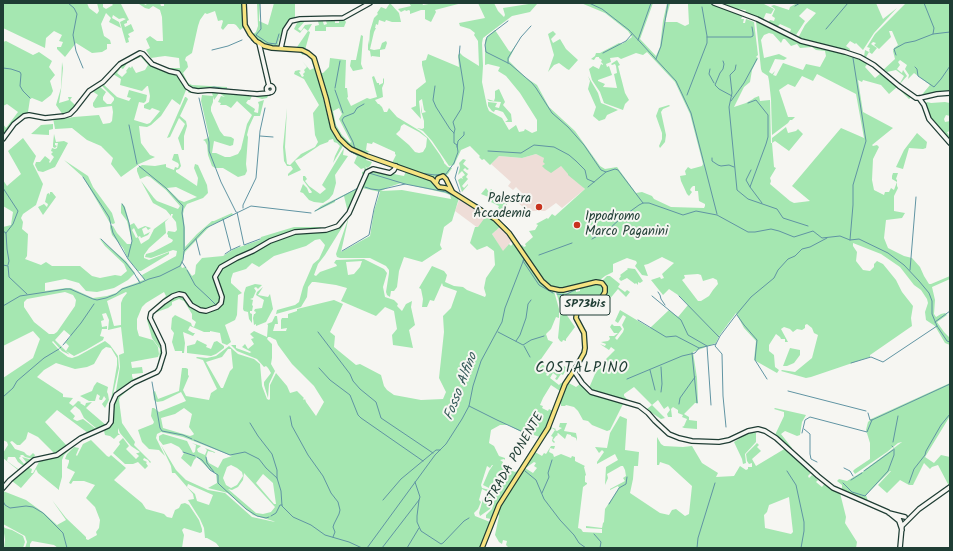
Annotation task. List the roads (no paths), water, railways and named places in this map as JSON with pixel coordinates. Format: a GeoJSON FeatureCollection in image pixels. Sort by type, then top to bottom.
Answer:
{"type":"FeatureCollection","features":[{"type":"Feature","properties":{"kind":"main road","name":"STRADA PONENTE"},"geometry":{"type":"LineString","coordinates":[[244,3],[244,19],[246,28],[259,43],[266,46],[302,50],[312,55],[326,98],[331,122],[342,142],[356,151],[433,180],[439,187],[446,188],[494,219],[503,226],[542,281],[550,288],[555,290],[563,290],[595,282],[604,286],[605,291],[602,297],[592,303],[580,307],[576,312],[577,319],[584,332],[585,348],[574,371],[564,386],[547,429],[499,505],[482,548]]}},
{"type":"Feature","properties":{"kind":"main road","name":"STRADA PONENTE"},"geometry":{"type":"LineString","coordinates":[[423,176],[438,178],[443,176],[450,188],[456,194]]}},
{"type":"Feature","properties":{"kind":"main road"},"geometry":{"type":"LineString","coordinates":[[436,183],[438,178]]}},
{"type":"Feature","properties":{"kind":"main road"},"geometry":{"type":"LineString","coordinates":[[442,187],[446,185],[447,182]]}},
{"type":"Feature","properties":{"kind":"street"},"geometry":{"type":"LineString","coordinates":[[281,48],[285,30],[291,21],[300,19],[342,18],[370,3]]}},
{"type":"Feature","properties":{"kind":"street"},"geometry":{"type":"LineString","coordinates":[[714,3],[757,19],[801,41],[845,52],[860,57],[874,65],[904,91],[919,98],[924,104],[929,119],[950,143]]}},
{"type":"Feature","properties":{"kind":"street"},"geometry":{"type":"LineString","coordinates":[[3,140],[14,124],[24,116],[29,115],[42,118],[70,114],[89,91],[103,82],[120,64],[140,53],[143,54],[152,64],[178,73],[187,87],[192,90],[259,94],[268,89],[259,43]]}},
{"type":"Feature","properties":{"kind":"street"},"geometry":{"type":"LineString","coordinates":[[263,58],[266,46]]}},
{"type":"Feature","properties":{"kind":"street"},"geometry":{"type":"LineString","coordinates":[[919,98],[950,93]]}},
{"type":"Feature","properties":{"kind":"street"},"geometry":{"type":"LineString","coordinates":[[3,488],[10,480],[34,460],[57,455],[81,438],[108,426],[111,422],[112,404],[116,395],[133,383],[159,370],[164,353],[164,345],[150,318],[152,313],[164,302],[179,294],[184,295],[191,305],[200,310],[209,310],[217,307],[221,303],[222,297],[215,276],[221,267],[270,241],[298,232],[326,230],[336,227],[342,223],[349,213],[367,172],[373,169],[390,172],[394,170],[396,166]]}},
{"type":"Feature","properties":{"kind":"street"},"geometry":{"type":"LineString","coordinates":[[574,371],[582,383],[591,392],[642,407],[669,434],[679,438],[692,441],[720,442],[729,440],[748,431],[758,429],[765,431],[776,438],[831,486],[896,517],[901,523],[902,530],[900,548]]}},
{"type":"Feature","properties":{"kind":"street"},"geometry":{"type":"LineString","coordinates":[[901,523],[950,487]]}},
{"type":"Feature","properties":{"kind":"street"},"geometry":{"type":"LineString","coordinates":[[896,517],[906,519]]}},
{"type":"Feature","properties":{"kind":"waterway"},"geometry":{"type":"LineString","coordinates":[[68,3],[74,8],[77,14],[73,35],[76,51],[83,68]]}},
{"type":"Feature","properties":{"kind":"waterway"},"geometry":{"type":"LineString","coordinates":[[260,3],[261,29],[256,35],[268,43],[276,44],[279,34]]}},
{"type":"Feature","properties":{"kind":"waterway"},"geometry":{"type":"LineString","coordinates":[[589,3],[602,9],[629,30],[676,81],[691,113],[717,214]]}},
{"type":"Feature","properties":{"kind":"waterway"},"geometry":{"type":"LineString","coordinates":[[638,40],[651,3]]}},
{"type":"Feature","properties":{"kind":"waterway"},"geometry":{"type":"LineString","coordinates":[[656,59],[661,46],[668,3]]}},
{"type":"Feature","properties":{"kind":"waterway"},"geometry":{"type":"LineString","coordinates":[[795,6],[800,3]]}},
{"type":"Feature","properties":{"kind":"waterway"},"geometry":{"type":"LineString","coordinates":[[826,29],[848,3]]}},
{"type":"Feature","properties":{"kind":"waterway"},"geometry":{"type":"LineString","coordinates":[[924,3],[934,28],[933,34]]}},
{"type":"Feature","properties":{"kind":"waterway"},"geometry":{"type":"LineString","coordinates":[[687,95],[707,43],[702,7]]}},
{"type":"Feature","properties":{"kind":"waterway"},"geometry":{"type":"LineString","coordinates":[[508,21],[487,37],[485,45],[486,52],[510,64],[532,83],[552,113],[568,127],[584,145],[601,170],[606,172],[615,169],[618,170],[643,203]]}},
{"type":"Feature","properties":{"kind":"waterway"},"geometry":{"type":"LineString","coordinates":[[508,63],[508,58],[521,37],[531,26]]}},
{"type":"Feature","properties":{"kind":"waterway"},"geometry":{"type":"LineString","coordinates":[[707,37],[751,37],[753,36],[752,27]]}},
{"type":"Feature","properties":{"kind":"waterway"},"geometry":{"type":"LineString","coordinates":[[896,55],[894,49],[905,43],[933,34],[950,32]]}},
{"type":"Feature","properties":{"kind":"waterway"},"geometry":{"type":"LineString","coordinates":[[603,53],[626,41],[632,34]]}},
{"type":"Feature","properties":{"kind":"waterway"},"geometry":{"type":"LineString","coordinates":[[212,50],[228,46],[242,40]]}},
{"type":"Feature","properties":{"kind":"waterway"},"geometry":{"type":"LineString","coordinates":[[251,40],[255,43]]}},
{"type":"Feature","properties":{"kind":"waterway"},"geometry":{"type":"LineString","coordinates":[[454,133],[455,129],[453,122],[461,109],[464,88],[459,57],[460,46]]}},
{"type":"Feature","properties":{"kind":"waterway"},"geometry":{"type":"LineString","coordinates":[[850,240],[853,185],[866,141],[853,58]]}},
{"type":"Feature","properties":{"kind":"waterway"},"geometry":{"type":"LineString","coordinates":[[731,101],[744,83],[757,59]]}},
{"type":"Feature","properties":{"kind":"waterway"},"geometry":{"type":"LineString","coordinates":[[335,88],[340,61]]}},
{"type":"Feature","properties":{"kind":"waterway"},"geometry":{"type":"LineString","coordinates":[[723,61],[723,69],[715,85],[732,96]]}},
{"type":"Feature","properties":{"kind":"waterway"},"geometry":{"type":"LineString","coordinates":[[736,65],[735,70],[730,75],[732,93],[729,107],[737,190],[748,199],[777,209],[783,218],[808,226]]}},
{"type":"Feature","properties":{"kind":"waterway"},"geometry":{"type":"LineString","coordinates":[[915,67],[917,69],[918,76],[934,87],[950,66]]}},
{"type":"Feature","properties":{"kind":"waterway"},"geometry":{"type":"LineString","coordinates":[[3,68],[20,72],[20,86],[30,98]]}},
{"type":"Feature","properties":{"kind":"waterway"},"geometry":{"type":"LineString","coordinates":[[710,69],[709,74],[714,83]]}},
{"type":"Feature","properties":{"kind":"waterway"},"geometry":{"type":"LineString","coordinates":[[435,86],[433,100],[436,107],[454,133],[454,143],[457,145],[458,152],[454,163]]}},
{"type":"Feature","properties":{"kind":"waterway"},"geometry":{"type":"LineString","coordinates":[[193,88],[202,89],[214,87],[232,90]]}},
{"type":"Feature","properties":{"kind":"waterway"},"geometry":{"type":"LineString","coordinates":[[234,90],[257,92]]}},
{"type":"Feature","properties":{"kind":"waterway"},"geometry":{"type":"LineString","coordinates":[[335,90],[343,113]]}},
{"type":"Feature","properties":{"kind":"waterway"},"geometry":{"type":"LineString","coordinates":[[199,98],[209,142],[209,151],[221,182],[236,212]]}},
{"type":"Feature","properties":{"kind":"waterway"},"geometry":{"type":"LineString","coordinates":[[748,103],[756,100],[768,115],[768,137],[750,187],[762,203]]}},
{"type":"Feature","properties":{"kind":"waterway"},"geometry":{"type":"LineString","coordinates":[[355,149],[342,120],[344,117],[354,113],[357,108],[364,104]]}},
{"type":"Feature","properties":{"kind":"waterway"},"geometry":{"type":"LineString","coordinates":[[243,208],[256,178],[260,131],[265,108]]}},
{"type":"Feature","properties":{"kind":"waterway"},"geometry":{"type":"LineString","coordinates":[[129,125],[137,164]]}},
{"type":"Feature","properties":{"kind":"waterway"},"geometry":{"type":"LineString","coordinates":[[457,147],[458,141],[464,135],[464,132]]}},
{"type":"Feature","properties":{"kind":"waterway"},"geometry":{"type":"LineString","coordinates":[[260,136],[273,137]]}},
{"type":"Feature","properties":{"kind":"waterway"},"geometry":{"type":"LineString","coordinates":[[488,151],[521,153],[534,145],[554,147],[569,155],[576,161],[585,170],[587,179],[594,182]]}},
{"type":"Feature","properties":{"kind":"waterway"},"geometry":{"type":"LineString","coordinates":[[351,152],[358,155]]}},
{"type":"Feature","properties":{"kind":"waterway"},"geometry":{"type":"LineString","coordinates":[[712,158],[712,161],[718,165],[729,165],[734,167]]}},
{"type":"Feature","properties":{"kind":"waterway"},"geometry":{"type":"LineString","coordinates":[[399,165],[420,173],[435,175],[446,174],[454,163]]}},
{"type":"Feature","properties":{"kind":"waterway"},"geometry":{"type":"LineString","coordinates":[[139,166],[166,188],[183,206],[184,250]]}},
{"type":"Feature","properties":{"kind":"waterway"},"geometry":{"type":"LineString","coordinates":[[458,167],[455,178],[460,192]]}},
{"type":"Feature","properties":{"kind":"waterway"},"geometry":{"type":"LineString","coordinates":[[750,187],[746,180],[751,170]]}},
{"type":"Feature","properties":{"kind":"waterway"},"geometry":{"type":"LineString","coordinates":[[588,187],[606,172]]}},
{"type":"Feature","properties":{"kind":"waterway"},"geometry":{"type":"LineString","coordinates":[[369,173],[405,184]]}},
{"type":"Feature","properties":{"kind":"waterway"},"geometry":{"type":"LineString","coordinates":[[83,177],[109,217],[113,233],[128,259],[145,280]]}},
{"type":"Feature","properties":{"kind":"waterway"},"geometry":{"type":"LineString","coordinates":[[365,187],[379,190],[405,184],[446,192],[454,196]]}},
{"type":"Feature","properties":{"kind":"waterway"},"geometry":{"type":"LineString","coordinates":[[3,188],[18,211],[13,224],[6,233]]}},
{"type":"Feature","properties":{"kind":"waterway"},"geometry":{"type":"LineString","coordinates":[[315,211],[358,188]]}},
{"type":"Feature","properties":{"kind":"waterway"},"geometry":{"type":"LineString","coordinates":[[342,251],[369,235],[379,191]]}},
{"type":"Feature","properties":{"kind":"waterway"},"geometry":{"type":"LineString","coordinates":[[910,270],[916,197]]}},
{"type":"Feature","properties":{"kind":"waterway"},"geometry":{"type":"LineString","coordinates":[[465,198],[478,205],[507,227],[527,256]]}},
{"type":"Feature","properties":{"kind":"waterway"},"geometry":{"type":"LineString","coordinates":[[592,239],[608,230],[621,218],[643,203],[649,203],[683,215],[696,211],[717,215],[748,232],[771,229],[794,237],[813,231],[822,238],[840,236],[850,240],[859,239],[888,253],[904,265],[919,281],[929,293],[932,301],[932,314],[937,326],[947,341],[950,342]]}},
{"type":"Feature","properties":{"kind":"waterway"},"geometry":{"type":"LineString","coordinates":[[122,204],[129,223],[132,241],[128,257]]}},
{"type":"Feature","properties":{"kind":"waterway"},"geometry":{"type":"LineString","coordinates":[[3,306],[20,296],[66,289],[70,289],[97,300],[116,294],[122,289],[160,276],[180,266],[183,260],[184,251],[206,228],[251,206],[311,213]]}},
{"type":"Feature","properties":{"kind":"waterway"},"geometry":{"type":"LineString","coordinates":[[237,212],[244,245],[260,239]]}},
{"type":"Feature","properties":{"kind":"waterway"},"geometry":{"type":"LineString","coordinates":[[223,219],[231,250],[225,254]]}},
{"type":"Feature","properties":{"kind":"waterway"},"geometry":{"type":"LineString","coordinates":[[3,231],[6,233],[9,261],[8,265]]}},
{"type":"Feature","properties":{"kind":"waterway"},"geometry":{"type":"LineString","coordinates":[[627,379],[682,356],[695,353],[699,348],[716,344],[720,336],[751,297],[774,278],[778,270],[788,259],[795,256],[802,249],[810,247],[827,238]]}},
{"type":"Feature","properties":{"kind":"waterway"},"geometry":{"type":"LineString","coordinates":[[101,239],[126,263],[140,283]]}},
{"type":"Feature","properties":{"kind":"waterway"},"geometry":{"type":"LineString","coordinates":[[196,239],[200,255]]}},
{"type":"Feature","properties":{"kind":"waterway"},"geometry":{"type":"LineString","coordinates":[[539,255],[572,243]]}},
{"type":"Feature","properties":{"kind":"waterway"},"geometry":{"type":"LineString","coordinates":[[231,250],[240,246]]}},
{"type":"Feature","properties":{"kind":"waterway","name":"Fosso Alfino"},"geometry":{"type":"LineString","coordinates":[[367,548],[435,455],[446,444],[462,419],[469,406],[473,386],[481,361],[502,322],[505,308],[524,259]]}},
{"type":"Feature","properties":{"kind":"waterway"},"geometry":{"type":"LineString","coordinates":[[523,261],[539,285],[553,293]]}},
{"type":"Feature","properties":{"kind":"waterway"},"geometry":{"type":"LineString","coordinates":[[182,262],[186,268]]}},
{"type":"Feature","properties":{"kind":"waterway"},"geometry":{"type":"LineString","coordinates":[[3,265],[8,266],[9,277],[27,294]]}},
{"type":"Feature","properties":{"kind":"waterway"},"geometry":{"type":"LineString","coordinates":[[187,270],[195,285],[216,305]]}},
{"type":"Feature","properties":{"kind":"waterway"},"geometry":{"type":"LineString","coordinates":[[557,294],[565,295],[575,290]]}},
{"type":"Feature","properties":{"kind":"waterway"},"geometry":{"type":"LineString","coordinates":[[658,292],[665,305]]}},
{"type":"Feature","properties":{"kind":"waterway"},"geometry":{"type":"LineString","coordinates":[[652,296],[681,320],[688,335],[707,346],[711,405]]}},
{"type":"Feature","properties":{"kind":"waterway"},"geometry":{"type":"LineString","coordinates":[[679,296],[719,337]]}},
{"type":"Feature","properties":{"kind":"waterway"},"geometry":{"type":"LineString","coordinates":[[516,341],[520,335],[526,318],[528,304],[531,300]]}},
{"type":"Feature","properties":{"kind":"waterway"},"geometry":{"type":"LineString","coordinates":[[63,345],[94,304]]}},
{"type":"Feature","properties":{"kind":"waterway"},"geometry":{"type":"LineString","coordinates":[[935,322],[950,311]]}},
{"type":"Feature","properties":{"kind":"waterway"},"geometry":{"type":"LineString","coordinates":[[737,315],[757,340],[755,360],[767,379]]}},
{"type":"Feature","properties":{"kind":"waterway"},"geometry":{"type":"LineString","coordinates":[[638,320],[666,337],[676,336],[699,348]]}},
{"type":"Feature","properties":{"kind":"waterway"},"geometry":{"type":"LineString","coordinates":[[851,363],[871,357],[883,362],[937,326]]}},
{"type":"Feature","properties":{"kind":"waterway"},"geometry":{"type":"LineString","coordinates":[[318,332],[350,374],[353,381],[376,402],[381,418],[433,453]]}},
{"type":"Feature","properties":{"kind":"waterway"},"geometry":{"type":"LineString","coordinates":[[498,332],[523,345],[531,340],[544,336]]}},
{"type":"Feature","properties":{"kind":"waterway"},"geometry":{"type":"LineString","coordinates":[[716,344],[715,346],[722,354],[723,396],[726,427]]}},
{"type":"Feature","properties":{"kind":"waterway"},"geometry":{"type":"LineString","coordinates":[[524,346],[530,357]]}},
{"type":"Feature","properties":{"kind":"waterway"},"geometry":{"type":"LineString","coordinates":[[3,397],[13,388],[17,381],[44,358],[59,349]]}},
{"type":"Feature","properties":{"kind":"waterway"},"geometry":{"type":"LineString","coordinates":[[692,353],[697,403]]}},
{"type":"Feature","properties":{"kind":"waterway"},"geometry":{"type":"LineString","coordinates":[[661,367],[661,392]]}},
{"type":"Feature","properties":{"kind":"waterway"},"geometry":{"type":"LineString","coordinates":[[319,368],[330,380],[350,395],[358,415],[361,418],[423,461]]}},
{"type":"Feature","properties":{"kind":"waterway"},"geometry":{"type":"LineString","coordinates":[[650,370],[655,390]]}},
{"type":"Feature","properties":{"kind":"waterway"},"geometry":{"type":"LineString","coordinates":[[679,404],[680,398],[695,377]]}},
{"type":"Feature","properties":{"kind":"waterway"},"geometry":{"type":"LineString","coordinates":[[152,382],[160,428],[162,431],[183,435],[192,439]]}},
{"type":"Feature","properties":{"kind":"waterway"},"geometry":{"type":"LineString","coordinates":[[868,413],[870,420],[872,420],[950,384]]}},
{"type":"Feature","properties":{"kind":"waterway"},"geometry":{"type":"LineString","coordinates":[[788,391],[866,411]]}},
{"type":"Feature","properties":{"kind":"waterway"},"geometry":{"type":"LineString","coordinates":[[469,406],[523,432],[526,430]]}},
{"type":"Feature","properties":{"kind":"waterway"},"geometry":{"type":"LineString","coordinates":[[909,483],[914,469],[925,455],[941,425],[950,414]]}},
{"type":"Feature","properties":{"kind":"waterway"},"geometry":{"type":"LineString","coordinates":[[290,416],[292,426],[308,455],[323,476],[331,493],[338,502],[340,510],[333,527],[335,532],[333,537]]}},
{"type":"Feature","properties":{"kind":"waterway"},"geometry":{"type":"LineString","coordinates":[[893,442],[898,416]]}},
{"type":"Feature","properties":{"kind":"waterway"},"geometry":{"type":"LineString","coordinates":[[802,433],[805,420],[810,417],[867,432],[872,420]]}},
{"type":"Feature","properties":{"kind":"waterway"},"geometry":{"type":"LineString","coordinates":[[250,423],[272,454],[277,470],[277,478]]}},
{"type":"Feature","properties":{"kind":"waterway"},"geometry":{"type":"LineString","coordinates":[[804,429],[810,434],[811,459],[817,462]]}},
{"type":"Feature","properties":{"kind":"waterway"},"geometry":{"type":"LineString","coordinates":[[194,440],[230,455],[245,452],[259,459],[277,478],[281,491],[282,506],[293,517],[311,525],[325,535],[349,542],[362,548]]}},
{"type":"Feature","properties":{"kind":"waterway"},"geometry":{"type":"LineString","coordinates":[[843,483],[852,492],[865,496],[888,471],[894,455],[894,449]]}},
{"type":"Feature","properties":{"kind":"waterway"},"geometry":{"type":"LineString","coordinates":[[383,500],[401,479],[436,450],[440,450]]}},
{"type":"Feature","properties":{"kind":"waterway"},"geometry":{"type":"LineString","coordinates":[[864,471],[893,450]]}},
{"type":"Feature","properties":{"kind":"waterway"},"geometry":{"type":"LineString","coordinates":[[183,452],[195,456]]}},
{"type":"Feature","properties":{"kind":"waterway"},"geometry":{"type":"LineString","coordinates":[[197,457],[202,460],[210,470],[218,475],[218,483],[246,509],[257,516],[266,518],[269,517]]}},
{"type":"Feature","properties":{"kind":"waterway"},"geometry":{"type":"LineString","coordinates":[[206,457],[207,463],[214,472]]}},
{"type":"Feature","properties":{"kind":"waterway"},"geometry":{"type":"LineString","coordinates":[[542,493],[549,477],[548,473],[552,460]]}},
{"type":"Feature","properties":{"kind":"waterway"},"geometry":{"type":"LineString","coordinates":[[844,468],[850,471],[853,476]]}},
{"type":"Feature","properties":{"kind":"waterway"},"geometry":{"type":"LineString","coordinates":[[525,471],[536,480],[544,499],[579,543],[586,548]]}},
{"type":"Feature","properties":{"kind":"waterway"},"geometry":{"type":"LineString","coordinates":[[787,471],[796,485],[804,522],[801,548]]}},
{"type":"Feature","properties":{"kind":"waterway"},"geometry":{"type":"LineString","coordinates":[[851,480],[862,473]]}},
{"type":"Feature","properties":{"kind":"waterway"},"geometry":{"type":"LineString","coordinates":[[609,504],[619,488],[626,484],[627,477]]}},
{"type":"Feature","properties":{"kind":"waterway"},"geometry":{"type":"LineString","coordinates":[[382,548],[419,500],[420,497],[415,482]]}},
{"type":"Feature","properties":{"kind":"waterway"},"geometry":{"type":"LineString","coordinates":[[697,548],[698,538],[715,483]]}},
{"type":"Feature","properties":{"kind":"waterway"},"geometry":{"type":"LineString","coordinates":[[419,500],[417,522],[421,531],[441,544],[464,521],[469,518]]}},
{"type":"Feature","properties":{"kind":"waterway"},"geometry":{"type":"LineString","coordinates":[[3,501],[5,505],[10,508],[26,506],[33,507],[43,513],[63,533],[67,548]]}},
{"type":"Feature","properties":{"kind":"waterway"},"geometry":{"type":"LineString","coordinates":[[271,516],[276,513],[280,505],[282,505]]}},
{"type":"Feature","properties":{"kind":"waterway"},"geometry":{"type":"LineString","coordinates":[[407,548],[419,528]]}},
{"type":"Feature","properties":{"kind":"waterway"},"geometry":{"type":"LineString","coordinates":[[594,534],[601,542],[600,548]]}},
{"type":"Feature","properties":{"kind":"place","name":"Palestra Accademia"},"geometry":{"type":"Point","coordinates":[539,207]}},
{"type":"Feature","properties":{"kind":"place","name":"Ippodromo Marco Paganini"},"geometry":{"type":"Point","coordinates":[577,225]}},
{"type":"Feature","properties":{"kind":"district","name":"COSTALPINO"},"geometry":{"type":"Point","coordinates":[582,369]}}]}
